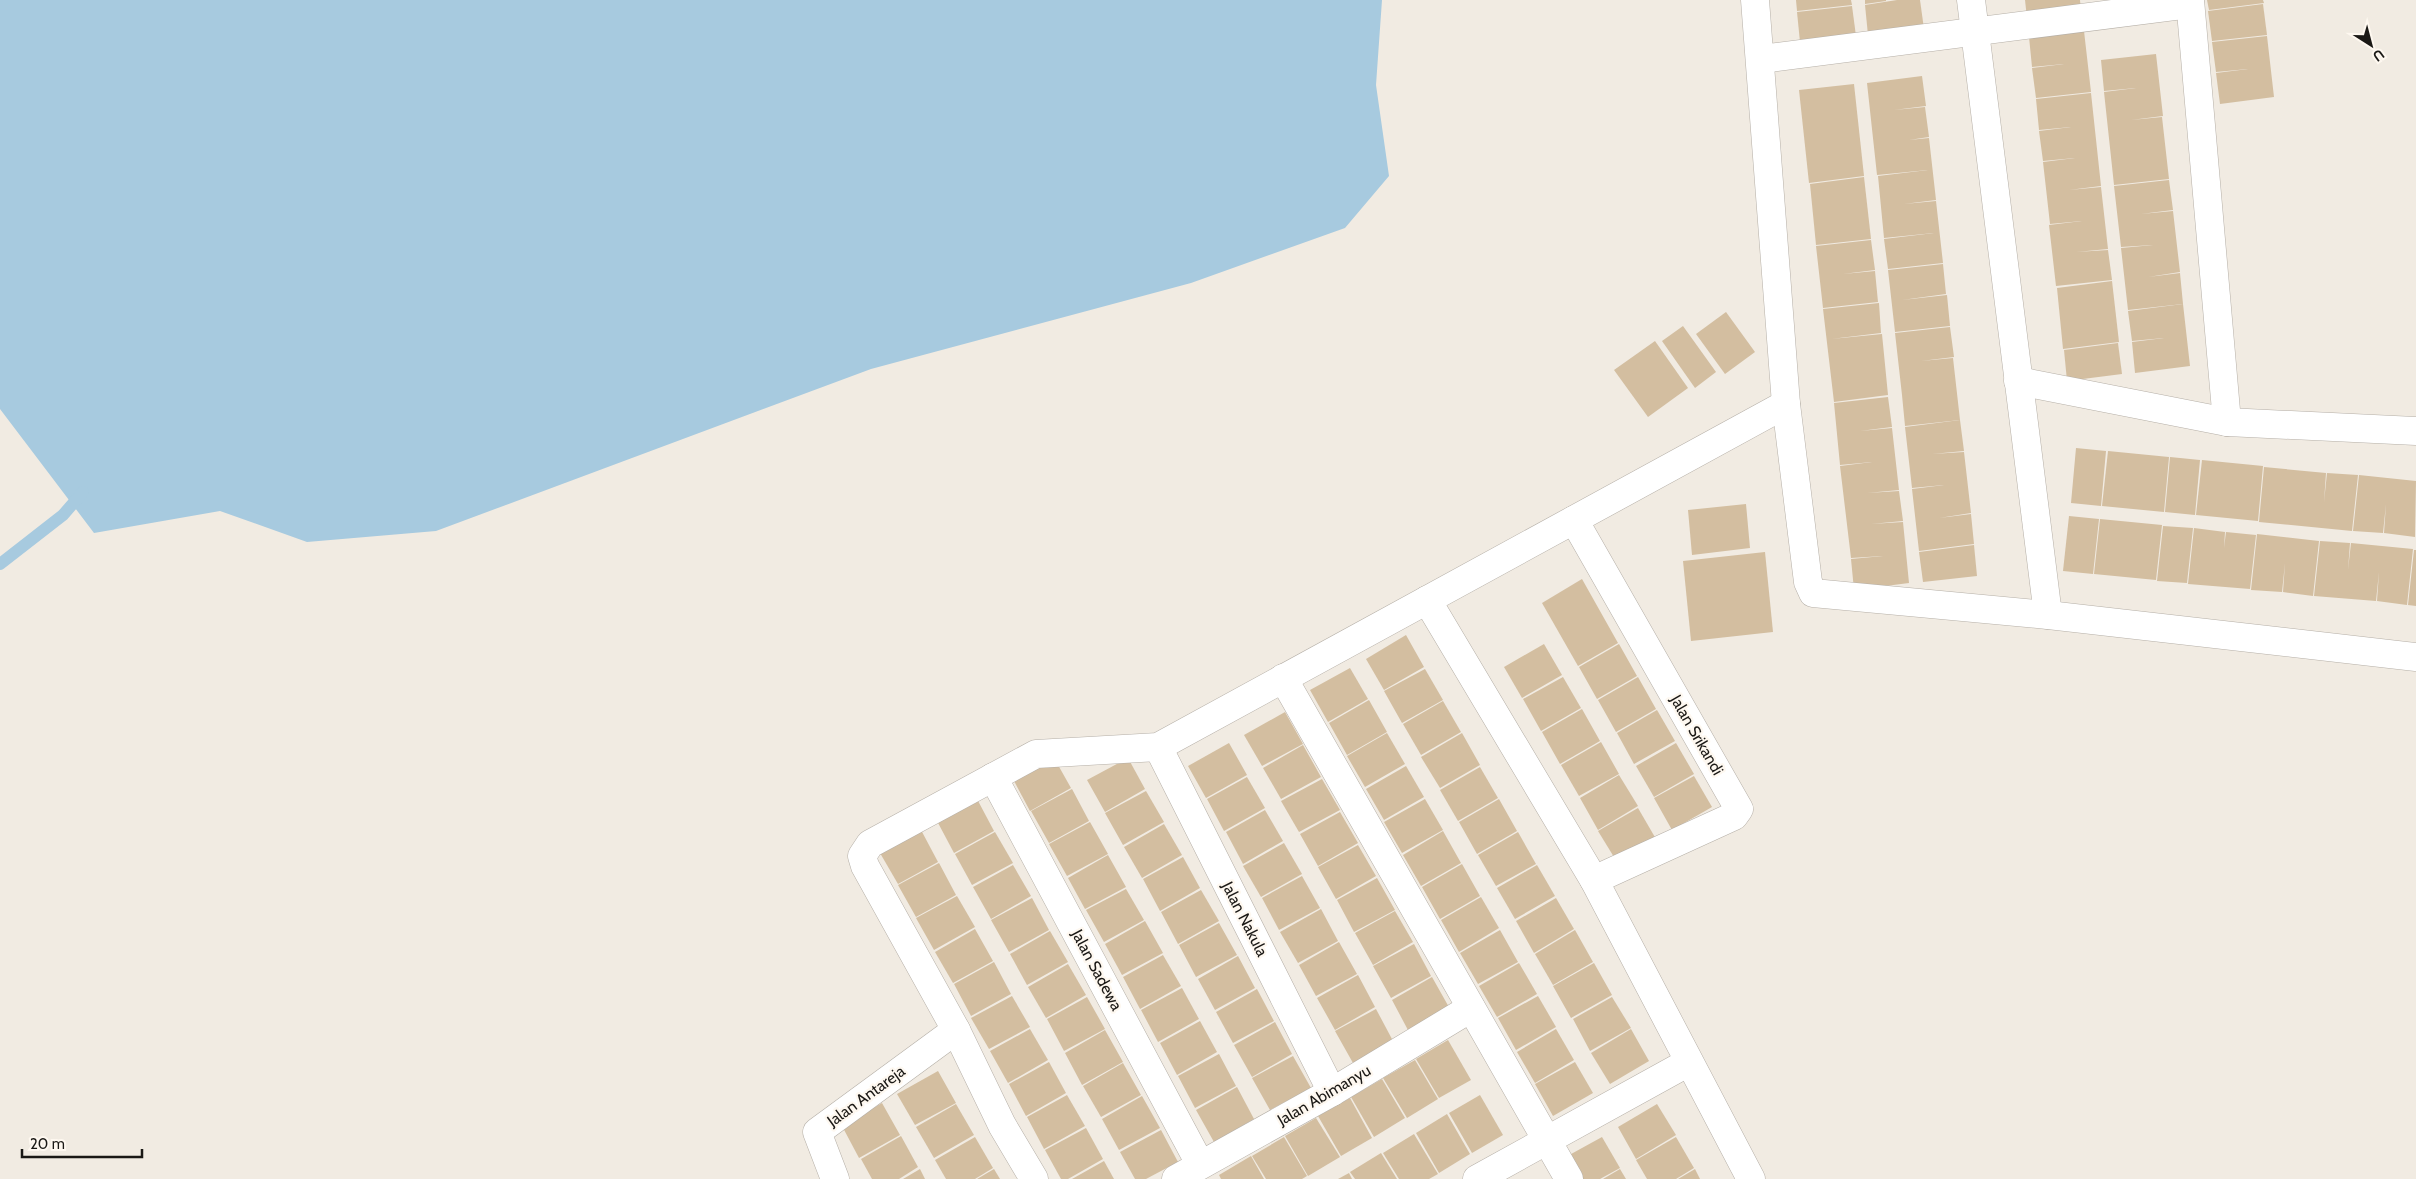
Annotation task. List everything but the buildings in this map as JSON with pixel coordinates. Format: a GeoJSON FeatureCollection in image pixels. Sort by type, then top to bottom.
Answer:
{"type":"FeatureCollection","features":[{"type":"Feature","properties":{"kind":"street"},"geometry":{"type":"LineString","coordinates":[[1755,0],[1786,404],[1808,582],[1813,593],[2048,615],[2416,657]]}},
{"type":"Feature","properties":{"kind":"street"},"geometry":{"type":"LineString","coordinates":[[1971,0],[2048,615]]}},
{"type":"Feature","properties":{"kind":"street"},"geometry":{"type":"LineString","coordinates":[[1761,59],[2190,2],[2227,422]]}},
{"type":"Feature","properties":{"kind":"street"},"geometry":{"type":"LineString","coordinates":[[2018,381],[2227,422],[2416,431]]}},
{"type":"Feature","properties":{"kind":"street"},"geometry":{"type":"LineString","coordinates":[[1034,1179],[1002,1125],[956,1030],[865,866],[862,856],[870,844],[1036,754],[1158,746],[1786,404]]}},
{"type":"Feature","properties":{"kind":"street","name":"Jalan Srikandi"},"geometry":{"type":"LineString","coordinates":[[1574,520],[1739,809],[1734,816],[1594,880]]}},
{"type":"Feature","properties":{"kind":"street"},"geometry":{"type":"LineString","coordinates":[[1427,600],[1594,880],[1751,1179]]}},
{"type":"Feature","properties":{"kind":"street"},"geometry":{"type":"LineString","coordinates":[[1284,678],[1569,1179]]}},
{"type":"Feature","properties":{"kind":"street","name":"Jalan Nakula"},"geometry":{"type":"LineString","coordinates":[[1158,746],[1332,1092]]}},
{"type":"Feature","properties":{"kind":"street","name":"Jalan Sadewa"},"geometry":{"type":"LineString","coordinates":[[993,777],[1200,1164]]}},
{"type":"Feature","properties":{"kind":"street","name":"Jalan Abimanyu"},"geometry":{"type":"LineString","coordinates":[[1176,1179],[1332,1092],[1471,1008]]}},
{"type":"Feature","properties":{"kind":"street","name":"Jalan Antareja"},"geometry":{"type":"LineString","coordinates":[[835,1179],[817,1132],[956,1030]]}},
{"type":"Feature","properties":{"kind":"street"},"geometry":{"type":"LineString","coordinates":[[1477,1179],[1547,1138],[1689,1062]]}},
{"type":"Feature","properties":{"kind":"water"},"geometry":{"type":"Polygon","coordinates":[[[0,0],[1382,0],[1376,85],[1389,176],[1345,228],[1191,283],[871,369],[436,531],[307,542],[220,511],[94,533],[0,409],[0,0]]]}},
{"type":"Feature","properties":{"kind":"waterway"},"geometry":{"type":"LineString","coordinates":[[0,564],[63,515],[83,492]]}}]}
